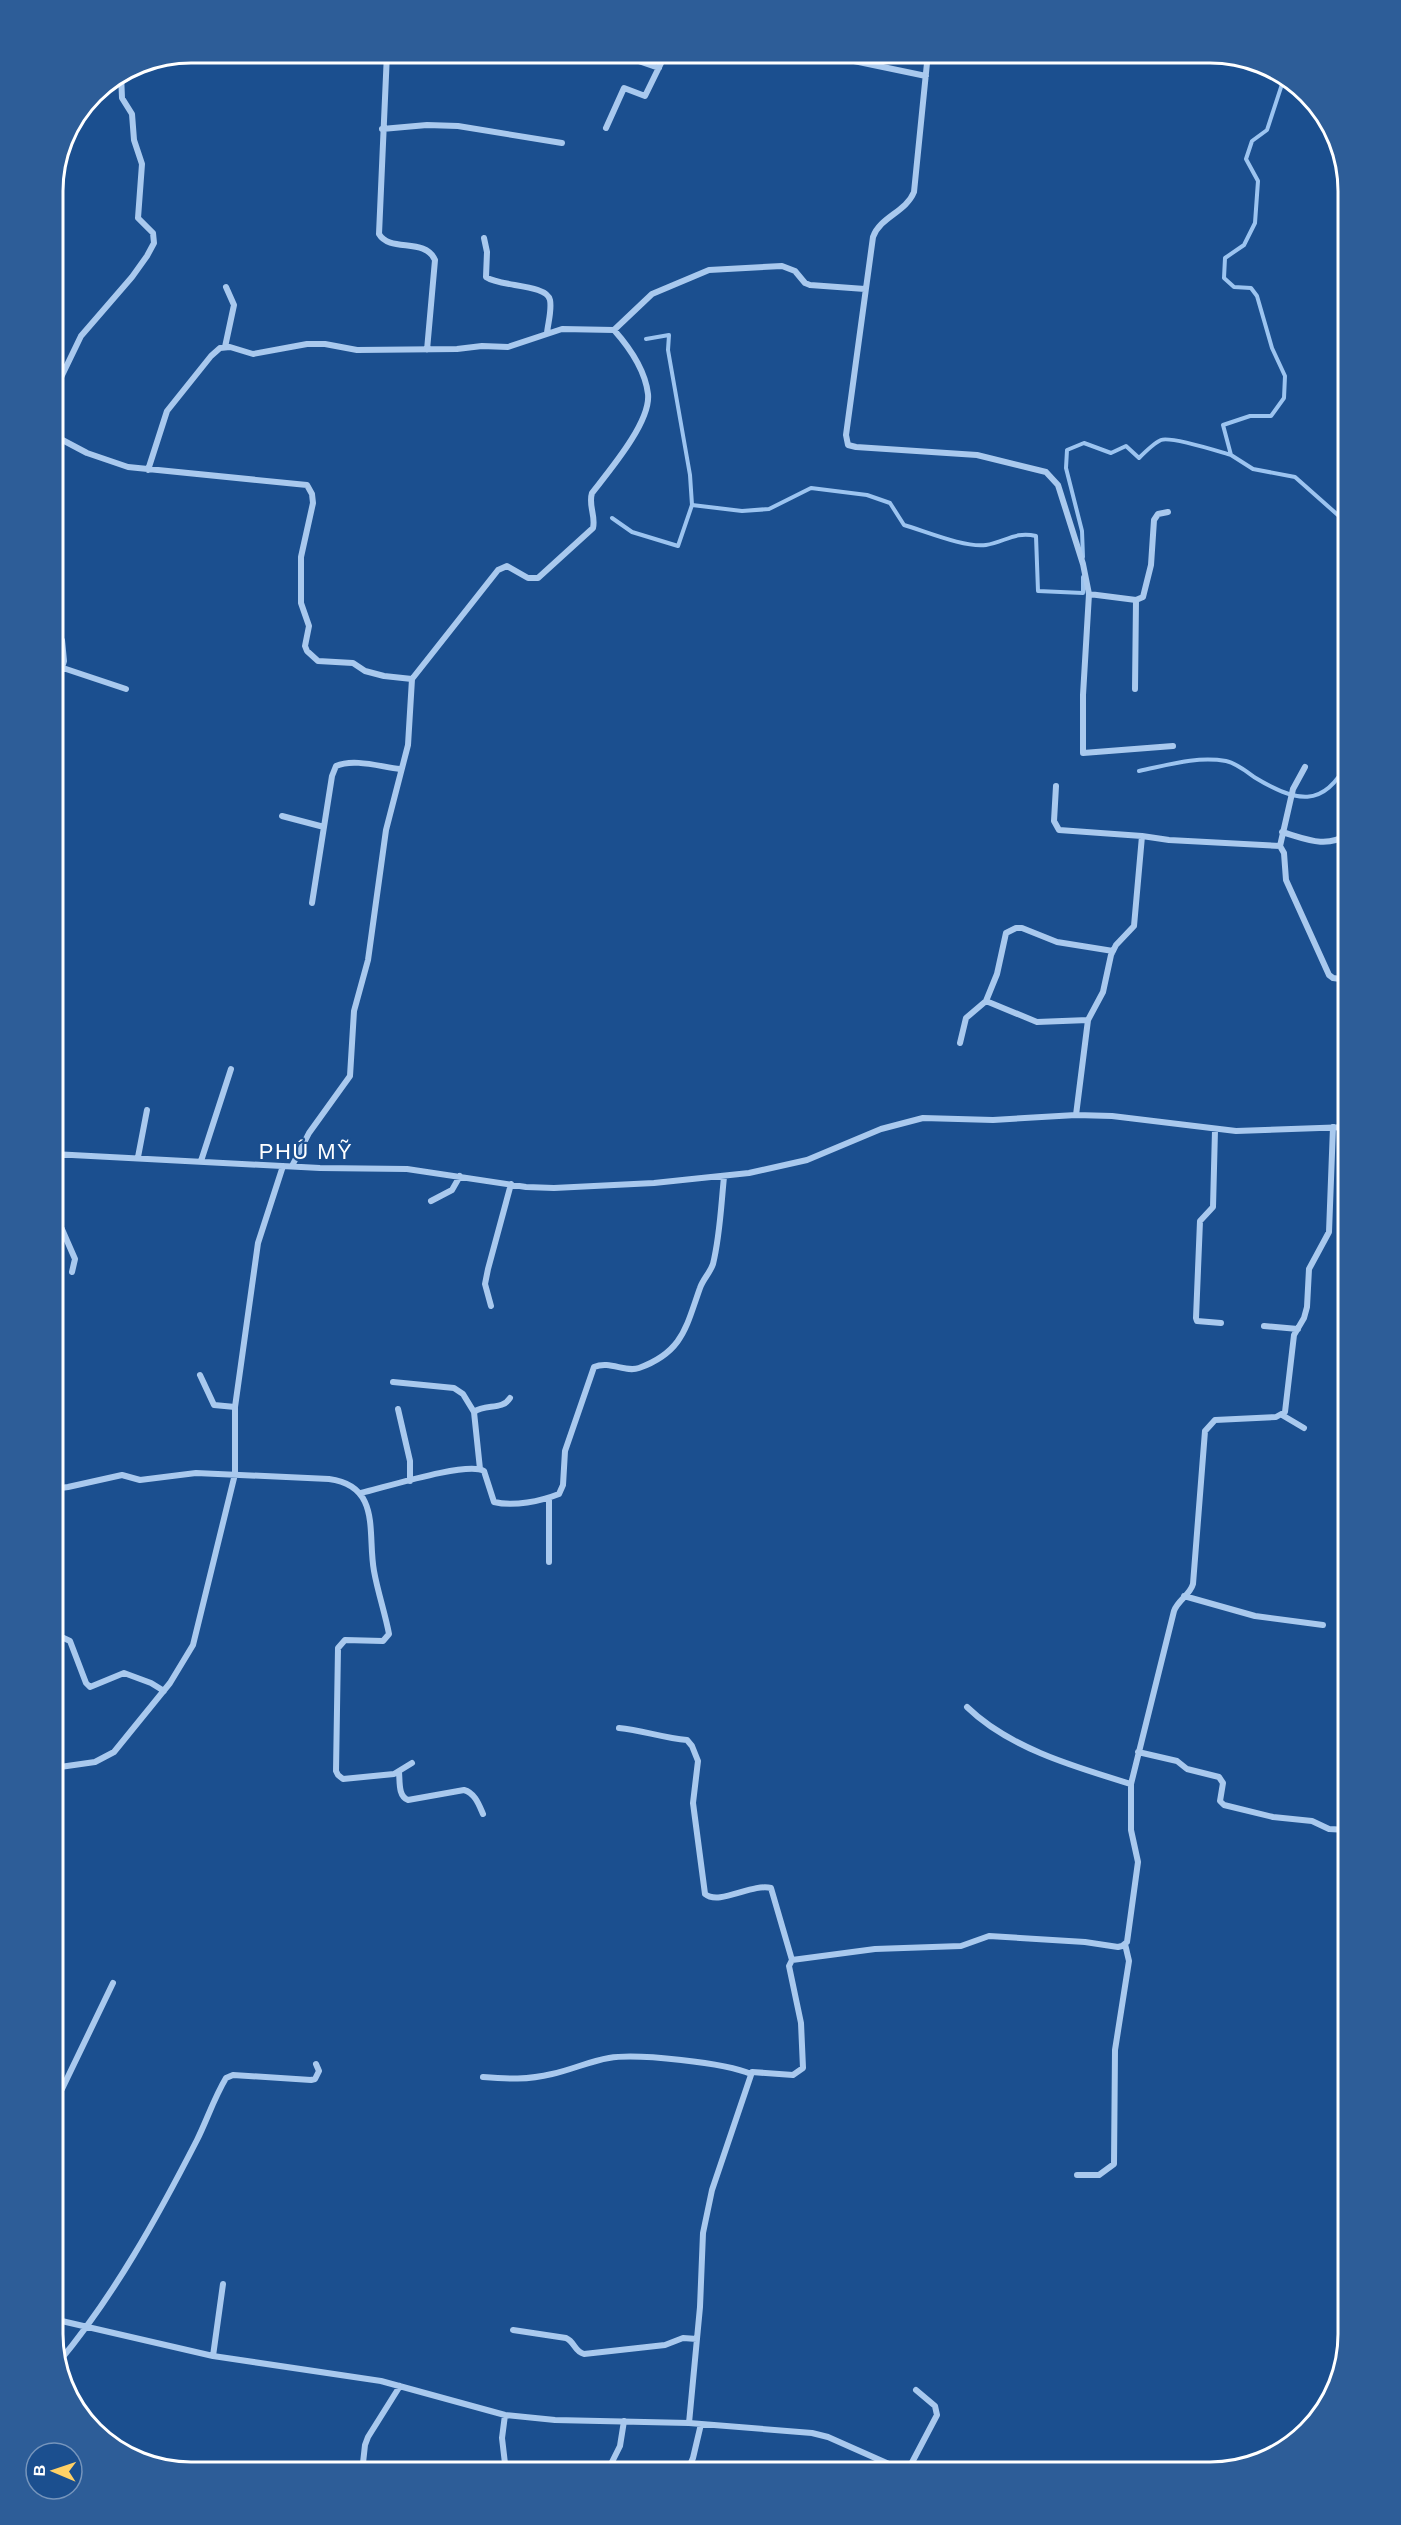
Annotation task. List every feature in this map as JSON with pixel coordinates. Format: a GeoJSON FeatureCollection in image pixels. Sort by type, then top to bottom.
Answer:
{"type":"FeatureCollection","features":[{"type":"Feature","properties":{"kind":"street"},"geometry":{"type":"LineString","coordinates":[[386,63],[379,234],[386,241],[424,248],[433,255],[435,260],[427,350]]}},
{"type":"Feature","properties":{"kind":"street"},"geometry":{"type":"LineString","coordinates":[[644,63],[659,68]]}},
{"type":"Feature","properties":{"kind":"street"},"geometry":{"type":"LineString","coordinates":[[606,128],[624,88],[645,96],[661,63]]}},
{"type":"Feature","properties":{"kind":"street"},"geometry":{"type":"LineString","coordinates":[[864,63],[926,76]]}},
{"type":"Feature","properties":{"kind":"street"},"geometry":{"type":"LineString","coordinates":[[927,63],[914,192],[908,202],[875,231],[870,250],[846,435],[848,445],[977,455],[1049,474],[1058,485],[1083,564],[1089,594],[1083,695],[1083,753],[1173,746]]}},
{"type":"Feature","properties":{"kind":"street"},"geometry":{"type":"LineString","coordinates":[[63,373],[81,336],[132,277],[154,243],[153,233],[138,218],[142,164],[134,140],[132,114],[122,98],[121,83]]}},
{"type":"Feature","properties":{"kind":"street"},"geometry":{"type":"LineString","coordinates":[[382,129],[427,125],[458,126],[562,143]]}},
{"type":"Feature","properties":{"kind":"street"},"geometry":{"type":"LineString","coordinates":[[484,238],[487,252],[486,278],[493,282],[547,293],[550,300],[547,333]]}},
{"type":"Feature","properties":{"kind":"street"},"geometry":{"type":"LineString","coordinates":[[148,470],[167,411],[220,348],[225,347],[253,354],[307,344],[325,344],[357,350],[508,347],[562,329],[614,330],[652,294],[709,270],[782,266],[795,271],[805,284],[865,289]]}},
{"type":"Feature","properties":{"kind":"street"},"geometry":{"type":"LineString","coordinates":[[225,347],[234,305],[226,287]]}},
{"type":"Feature","properties":{"kind":"street"},"geometry":{"type":"LineString","coordinates":[[292,1166],[309,1133],[350,1076],[354,1011],[368,960],[386,830],[408,740],[412,679],[498,570],[507,566],[528,578],[538,578],[593,528],[594,521],[590,503],[592,493],[632,438],[647,402],[648,393],[634,354],[614,330]]}},
{"type":"Feature","properties":{"kind":"street"},"geometry":{"type":"LineString","coordinates":[[63,440],[87,453],[128,467],[307,485],[312,494],[313,503],[301,556],[301,603],[309,626],[305,646],[307,651],[318,661],[353,663],[365,671],[412,679]]}},
{"type":"Feature","properties":{"kind":"street"},"geometry":{"type":"LineString","coordinates":[[1089,594],[1136,600],[1143,597],[1151,565],[1154,520],[1158,514],[1168,512]]}},
{"type":"Feature","properties":{"kind":"street"},"geometry":{"type":"LineString","coordinates":[[1135,688],[1136,600]]}},
{"type":"Feature","properties":{"kind":"street"},"geometry":{"type":"LineString","coordinates":[[63,668],[126,689]]}},
{"type":"Feature","properties":{"kind":"street"},"geometry":{"type":"LineString","coordinates":[[312,903],[332,776],[336,766],[360,764],[400,769]]}},
{"type":"Feature","properties":{"kind":"street"},"geometry":{"type":"LineString","coordinates":[[1305,767],[1293,789],[1280,846],[1284,853],[1286,880],[1329,975],[1338,979]]}},
{"type":"Feature","properties":{"kind":"street"},"geometry":{"type":"LineString","coordinates":[[1056,786],[1054,820],[1059,830],[1169,840],[1280,846]]}},
{"type":"Feature","properties":{"kind":"street"},"geometry":{"type":"LineString","coordinates":[[282,816],[324,827]]}},
{"type":"Feature","properties":{"kind":"street"},"geometry":{"type":"LineString","coordinates":[[1282,832],[1323,844],[1338,840]]}},
{"type":"Feature","properties":{"kind":"street"},"geometry":{"type":"LineString","coordinates":[[1076,1115],[1088,1020],[1103,992],[1113,951],[1134,926],[1142,836]]}},
{"type":"Feature","properties":{"kind":"street"},"geometry":{"type":"LineString","coordinates":[[960,1043],[966,1018],[986,1001],[998,974],[1006,933],[1011,929],[1022,928],[1057,942],[1113,951]]}},
{"type":"Feature","properties":{"kind":"street"},"geometry":{"type":"LineString","coordinates":[[986,1001],[1037,1022],[1088,1020]]}},
{"type":"Feature","properties":{"kind":"street"},"geometry":{"type":"LineString","coordinates":[[201,1161],[231,1069]]}},
{"type":"Feature","properties":{"kind":"street"},"geometry":{"type":"LineString","coordinates":[[138,1157],[147,1110]]}},
{"type":"Feature","properties":{"kind":"street"},"geometry":{"type":"LineString","coordinates":[[63,1154],[283,1166],[406,1169],[554,1188],[724,1177],[807,1160],[881,1129],[915,1119],[993,1120],[1076,1115],[1127,1118],[1215,1130],[1338,1127]]}},
{"type":"Feature","properties":{"kind":"street"},"geometry":{"type":"LineString","coordinates":[[1282,1415],[1287,1405],[1293,1343],[1307,1307],[1310,1265],[1329,1232],[1333,1127]]}},
{"type":"Feature","properties":{"kind":"street"},"geometry":{"type":"LineString","coordinates":[[1215,1130],[1213,1206],[1200,1221],[1196,1318],[1197,1322],[1201,1323],[1221,1323]]}},
{"type":"Feature","properties":{"kind":"street"},"geometry":{"type":"LineString","coordinates":[[63,1766],[95,1762],[114,1752],[164,1691],[183,1664],[195,1638],[201,1605],[235,1474],[235,1407],[258,1243],[283,1166]]}},
{"type":"Feature","properties":{"kind":"street"},"geometry":{"type":"LineString","coordinates":[[431,1201],[452,1190],[459,1182],[460,1176]]}},
{"type":"Feature","properties":{"kind":"street"},"geometry":{"type":"LineString","coordinates":[[63,1488],[122,1475],[140,1480],[177,1474],[235,1474],[334,1479],[361,1493],[471,1468],[484,1471],[494,1502],[504,1504],[549,1498],[559,1494],[562,1491],[565,1451],[594,1367],[603,1364],[632,1370],[641,1368],[672,1350],[683,1336],[702,1281],[712,1266],[724,1177]]}},
{"type":"Feature","properties":{"kind":"street"},"geometry":{"type":"LineString","coordinates":[[491,1306],[485,1284],[511,1184]]}},
{"type":"Feature","properties":{"kind":"street"},"geometry":{"type":"LineString","coordinates":[[63,1232],[75,1259],[72,1272]]}},
{"type":"Feature","properties":{"kind":"street"},"geometry":{"type":"LineString","coordinates":[[1264,1326],[1298,1329]]}},
{"type":"Feature","properties":{"kind":"street"},"geometry":{"type":"LineString","coordinates":[[200,1375],[214,1405],[235,1407]]}},
{"type":"Feature","properties":{"kind":"street"},"geometry":{"type":"LineString","coordinates":[[393,1382],[454,1388],[463,1394],[474,1412],[480,1469]]}},
{"type":"Feature","properties":{"kind":"street"},"geometry":{"type":"LineString","coordinates":[[474,1412],[480,1407],[502,1406],[510,1398]]}},
{"type":"Feature","properties":{"kind":"street"},"geometry":{"type":"LineString","coordinates":[[398,1409],[410,1461],[410,1481]]}},
{"type":"Feature","properties":{"kind":"street"},"geometry":{"type":"LineString","coordinates":[[1077,2175],[1099,2175],[1114,2164],[1114,2050],[1129,1961],[1125,1944],[1130,1929],[1138,1862],[1131,1830],[1131,1784],[1174,1611],[1177,1604],[1191,1589],[1194,1575],[1204,1435],[1207,1427],[1215,1420],[1282,1415],[1304,1428]]}},
{"type":"Feature","properties":{"kind":"street"},"geometry":{"type":"LineString","coordinates":[[361,1493],[372,1524],[374,1573],[385,1610],[388,1634],[383,1641],[345,1640],[338,1648],[336,1771],[344,1779],[399,1772],[412,1763]]}},
{"type":"Feature","properties":{"kind":"street"},"geometry":{"type":"LineString","coordinates":[[549,1498],[549,1562]]}},
{"type":"Feature","properties":{"kind":"street"},"geometry":{"type":"LineString","coordinates":[[1184,1596],[1255,1616],[1323,1625]]}},
{"type":"Feature","properties":{"kind":"street"},"geometry":{"type":"LineString","coordinates":[[63,1638],[70,1641],[86,1683],[90,1687],[124,1673],[151,1683],[164,1691]]}},
{"type":"Feature","properties":{"kind":"street"},"geometry":{"type":"LineString","coordinates":[[967,1707],[981,1720],[1013,1740],[1083,1769],[1131,1784]]}},
{"type":"Feature","properties":{"kind":"street"},"geometry":{"type":"LineString","coordinates":[[483,2077],[528,2079],[609,2058],[627,2057],[730,2066],[751,2074],[760,2071],[793,2075],[802,2068],[801,2023],[789,1966],[792,1960],[771,1888],[759,1887],[713,1898],[705,1894],[693,1803],[698,1761],[690,1743],[687,1740],[661,1737],[635,1729],[619,1728]]}},
{"type":"Feature","properties":{"kind":"street"},"geometry":{"type":"LineString","coordinates":[[1138,1752],[1177,1761],[1187,1769],[1219,1777],[1223,1783],[1220,1802],[1224,1805],[1274,1817],[1312,1821],[1329,1829],[1338,1829]]}},
{"type":"Feature","properties":{"kind":"street"},"geometry":{"type":"LineString","coordinates":[[399,1772],[401,1792],[404,1798],[408,1800],[464,1790],[475,1797],[483,1814]]}},
{"type":"Feature","properties":{"kind":"street"},"geometry":{"type":"LineString","coordinates":[[792,1960],[875,1949],[961,1946],[988,1936],[1085,1942],[1118,1947],[1125,1944]]}},
{"type":"Feature","properties":{"kind":"street"},"geometry":{"type":"LineString","coordinates":[[63,2087],[113,1983]]}},
{"type":"Feature","properties":{"kind":"street"},"geometry":{"type":"LineString","coordinates":[[65,2355],[87,2328],[140,2247],[197,2140],[226,2078],[233,2075],[311,2080],[315,2079],[319,2071],[316,2064]]}},
{"type":"Feature","properties":{"kind":"street"},"geometry":{"type":"LineString","coordinates":[[688,2423],[697,2339],[705,2223],[712,2190],[751,2074]]}},
{"type":"Feature","properties":{"kind":"street"},"geometry":{"type":"LineString","coordinates":[[213,2356],[223,2284]]}},
{"type":"Feature","properties":{"kind":"street"},"geometry":{"type":"LineString","coordinates":[[63,2322],[213,2356],[381,2381],[505,2415],[555,2420],[688,2423],[812,2433],[828,2437],[884,2462]]}},
{"type":"Feature","properties":{"kind":"street"},"geometry":{"type":"LineString","coordinates":[[513,2330],[566,2338],[571,2341],[575,2349],[584,2354],[665,2345],[683,2338],[697,2339]]}},
{"type":"Feature","properties":{"kind":"street"},"geometry":{"type":"LineString","coordinates":[[363,2462],[368,2437],[400,2386]]}},
{"type":"Feature","properties":{"kind":"street"},"geometry":{"type":"LineString","coordinates":[[912,2462],[938,2410],[916,2390]]}},
{"type":"Feature","properties":{"kind":"street"},"geometry":{"type":"LineString","coordinates":[[505,2415],[502,2438],[505,2462]]}},
{"type":"Feature","properties":{"kind":"street"},"geometry":{"type":"LineString","coordinates":[[612,2462],[620,2446],[624,2421]]}},
{"type":"Feature","properties":{"kind":"street"},"geometry":{"type":"LineString","coordinates":[[691,2462],[701,2424]]}},
{"type":"Feature","properties":{"kind":"waterway"},"geometry":{"type":"LineString","coordinates":[[1282,85],[1267,130],[1252,141],[1246,159],[1258,181],[1255,223],[1244,245],[1225,258],[1224,278],[1234,287],[1251,288],[1257,296],[1272,348],[1285,376],[1284,398],[1271,416],[1250,416],[1223,425],[1231,455],[1253,469],[1295,477],[1338,515]]}},
{"type":"Feature","properties":{"kind":"waterway"},"geometry":{"type":"LineString","coordinates":[[612,518],[632,532],[678,546],[692,505],[690,475],[668,350],[669,335],[646,339]]}},
{"type":"Feature","properties":{"kind":"waterway"},"geometry":{"type":"LineString","coordinates":[[1083,557],[1082,531],[1066,468],[1067,450],[1084,443],[1111,453],[1126,446],[1139,458],[1155,443],[1166,439],[1194,444],[1231,455]]}},
{"type":"Feature","properties":{"kind":"waterway"},"geometry":{"type":"LineString","coordinates":[[692,505],[742,511],[769,509],[811,488],[867,495],[890,503],[904,525],[956,542],[986,545],[1016,536],[1036,536],[1038,591],[1083,593],[1083,577]]}},
{"type":"Feature","properties":{"kind":"waterway"},"geometry":{"type":"LineString","coordinates":[[1139,771],[1193,760],[1226,761],[1237,765],[1269,786],[1295,796],[1307,797],[1329,788],[1338,778]]}},
{"type":"Feature","properties":{"kind":"district","name":"PHÚ MỸ"},"geometry":{"type":"Point","coordinates":[306,1151]}}]}
